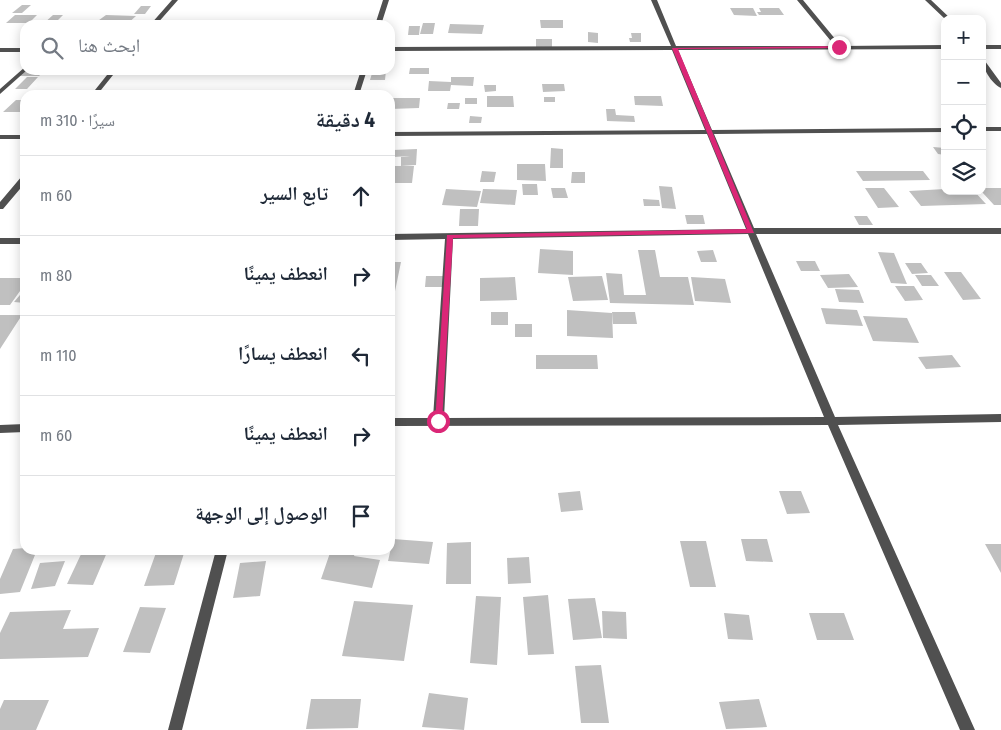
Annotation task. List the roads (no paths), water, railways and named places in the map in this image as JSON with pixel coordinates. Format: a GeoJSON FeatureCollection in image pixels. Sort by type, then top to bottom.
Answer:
{"type":"FeatureCollection","features":[{"type":"Feature","properties":{"kind":"street"},"geometry":{"type":"LineString","coordinates":[[157,20],[174,0]]}},
{"type":"Feature","properties":{"kind":"street"},"geometry":{"type":"LineString","coordinates":[[380,20],[386,0]]}},
{"type":"Feature","properties":{"kind":"street"},"geometry":{"type":"LineString","coordinates":[[654,0],[831,421],[968,730]]}},
{"type":"Feature","properties":{"kind":"street"},"geometry":{"type":"LineString","coordinates":[[800,0],[839,47]]}},
{"type":"Feature","properties":{"kind":"street"},"geometry":{"type":"LineString","coordinates":[[928,0],[944,15]]}},
{"type":"Feature","properties":{"kind":"street"},"geometry":{"type":"LineString","coordinates":[[395,49],[941,47]]}},
{"type":"Feature","properties":{"kind":"street"},"geometry":{"type":"LineString","coordinates":[[986,47],[1001,47]]}},
{"type":"Feature","properties":{"kind":"street"},"geometry":{"type":"LineString","coordinates":[[0,50],[20,50]]}},
{"type":"Feature","properties":{"kind":"street"},"geometry":{"type":"LineString","coordinates":[[983,60],[996,82],[1001,86]]}},
{"type":"Feature","properties":{"kind":"street"},"geometry":{"type":"LineString","coordinates":[[0,92],[20,74]]}},
{"type":"Feature","properties":{"kind":"street"},"geometry":{"type":"LineString","coordinates":[[98,90],[110,75]]}},
{"type":"Feature","properties":{"kind":"street"},"geometry":{"type":"LineString","coordinates":[[358,90],[362,75]]}},
{"type":"Feature","properties":{"kind":"street"},"geometry":{"type":"LineString","coordinates":[[986,129],[1001,129]]}},
{"type":"Feature","properties":{"kind":"street"},"geometry":{"type":"LineString","coordinates":[[395,134],[709,130],[941,130]]}},
{"type":"Feature","properties":{"kind":"street"},"geometry":{"type":"LineString","coordinates":[[0,137],[20,137]]}},
{"type":"Feature","properties":{"kind":"street"},"geometry":{"type":"LineString","coordinates":[[0,208],[20,184]]}},
{"type":"Feature","properties":{"kind":"street"},"geometry":{"type":"LineString","coordinates":[[395,236],[752,231],[1001,231]]}},
{"type":"Feature","properties":{"kind":"street"},"geometry":{"type":"LineString","coordinates":[[438,421],[449,236]]}},
{"type":"Feature","properties":{"kind":"street"},"geometry":{"type":"LineString","coordinates":[[0,241],[20,241]]}},
{"type":"Feature","properties":{"kind":"street"},"geometry":{"type":"LineString","coordinates":[[395,422],[831,421],[1001,418]]}},
{"type":"Feature","properties":{"kind":"street"},"geometry":{"type":"LineString","coordinates":[[0,429],[20,428]]}},
{"type":"Feature","properties":{"kind":"street"},"geometry":{"type":"LineString","coordinates":[[175,730],[221,555]]}}]}
